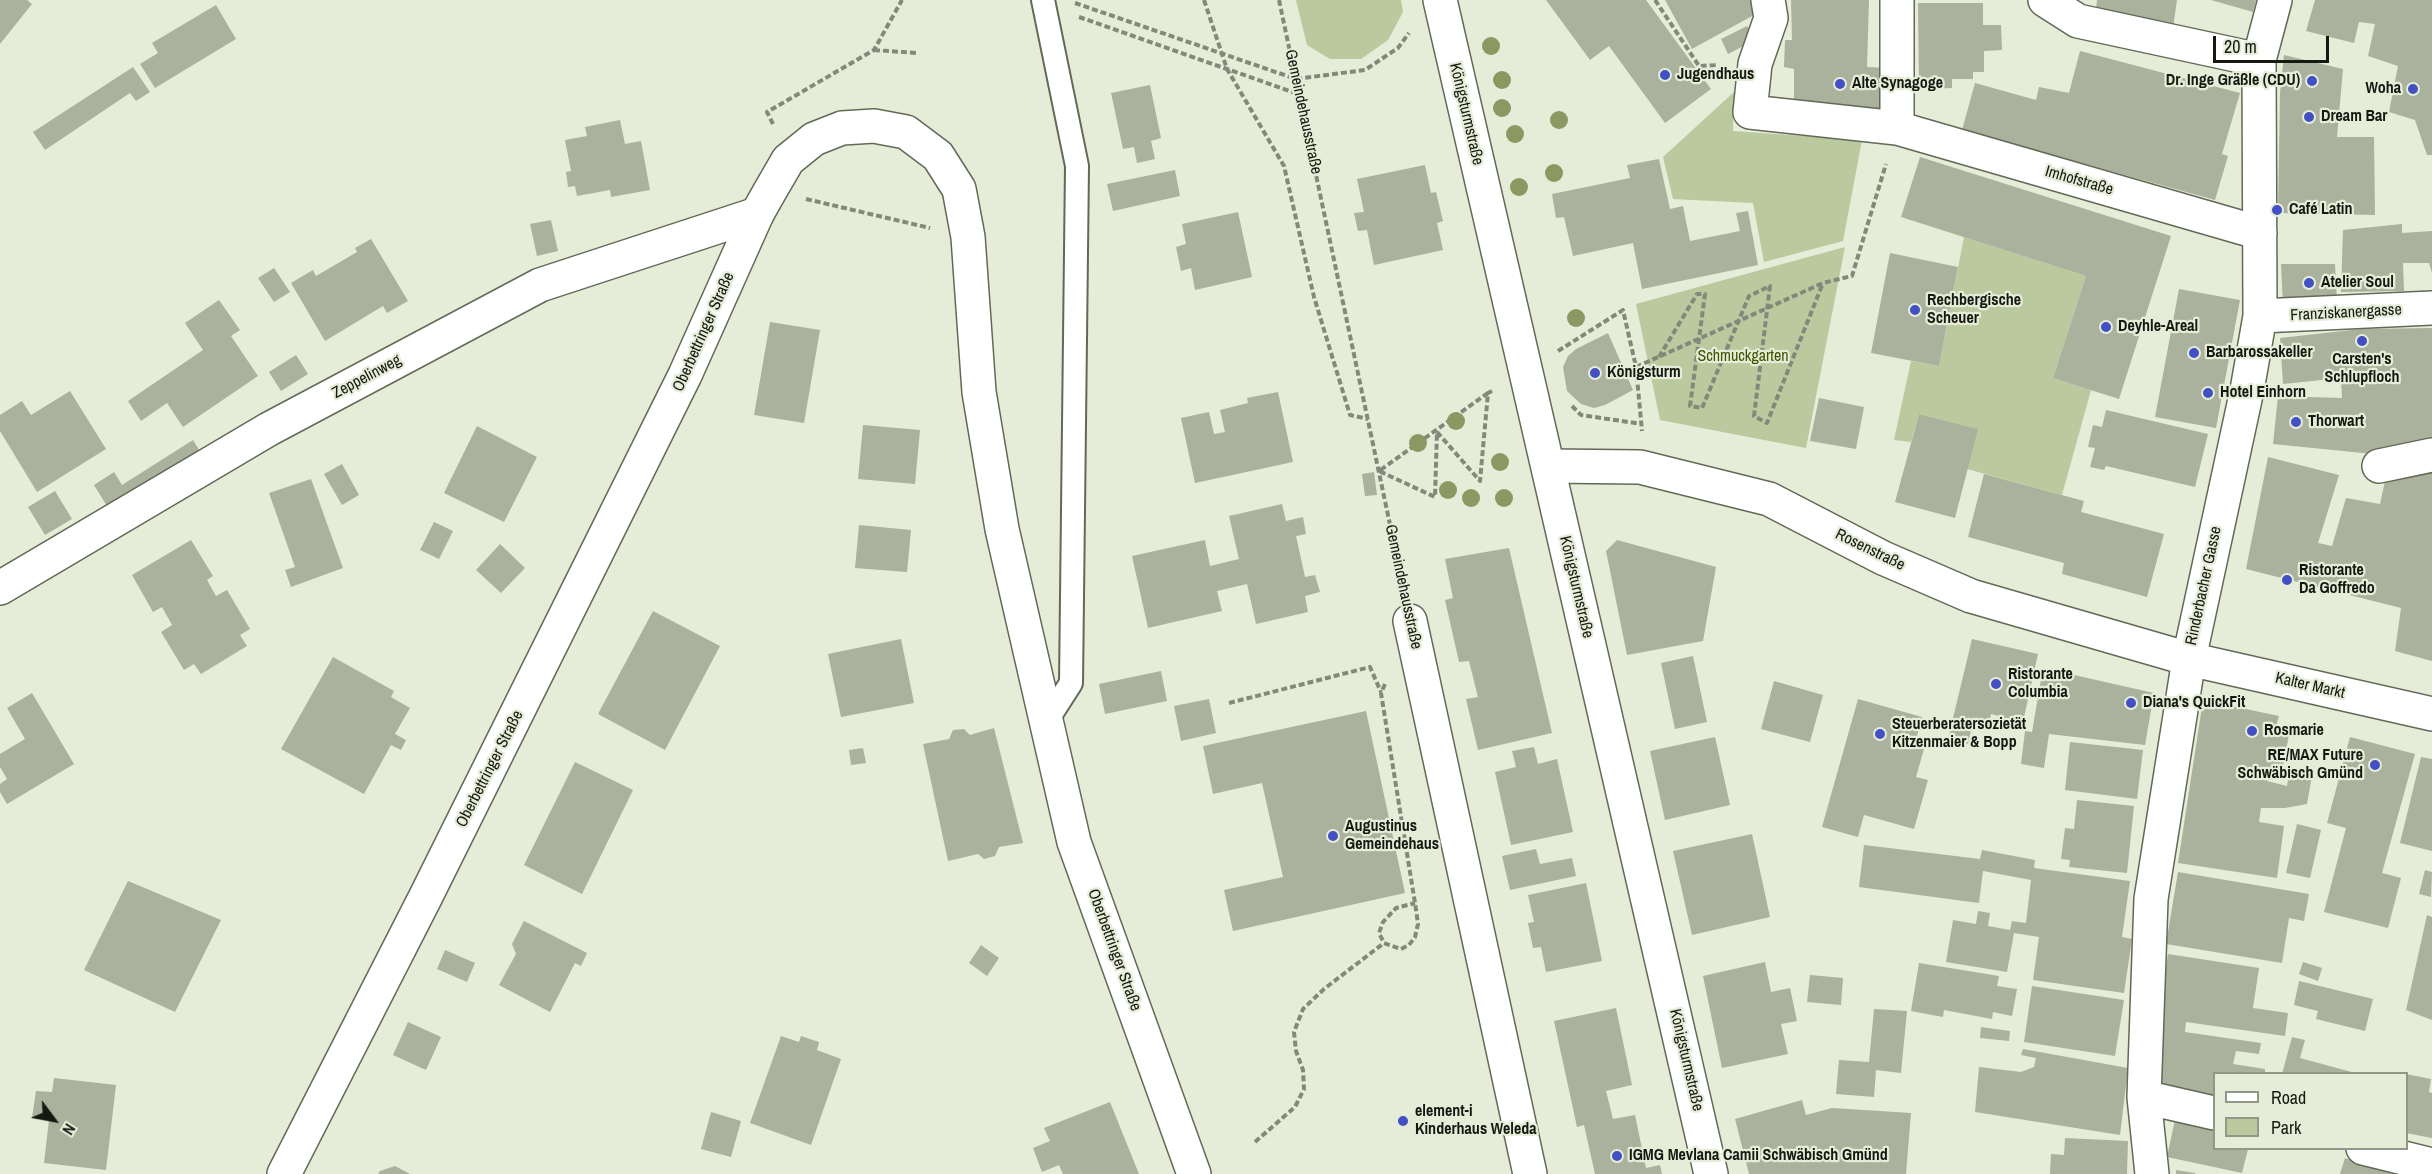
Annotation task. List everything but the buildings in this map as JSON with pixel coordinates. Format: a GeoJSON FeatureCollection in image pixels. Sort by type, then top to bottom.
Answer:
{"type":"FeatureCollection","features":[{"type":"Feature","properties":{"kind":"street","name":"Königsturmstraße"},"geometry":{"type":"LineString","coordinates":[[1440,0],[1712,1174]]}},
{"type":"Feature","properties":{"kind":"street","name":"Imhofstraße"},"geometry":{"type":"LineString","coordinates":[[1768,0],[1771,18],[1755,64],[1750,112],[1897,128],[2260,233]]}},
{"type":"Feature","properties":{"kind":"street"},"geometry":{"type":"LineString","coordinates":[[1897,0],[1897,128]]}},
{"type":"Feature","properties":{"kind":"street"},"geometry":{"type":"LineString","coordinates":[[2045,0],[2078,21],[2259,60]]}},
{"type":"Feature","properties":{"kind":"street","name":"Rinderbacher Gasse"},"geometry":{"type":"LineString","coordinates":[[2152,1174],[2144,1097],[2151,899],[2189,659],[2247,390],[2260,316],[2259,60],[2275,0]]}},
{"type":"Feature","properties":{"kind":"street","name":"Oberbettringer Straße"},"geometry":{"type":"LineString","coordinates":[[284,1174],[436,876],[680,386],[764,203],[788,160],[814,139],[842,128],[874,126],[906,132],[938,156],[959,189],[968,237],[980,392],[1002,529],[1074,842],[1194,1174]]}},
{"type":"Feature","properties":{"kind":"street","name":"Zeppelinweg"},"geometry":{"type":"LineString","coordinates":[[0,588],[269,429],[540,285],[764,203]]}},
{"type":"Feature","properties":{"kind":"street","name":"Franziskanergasse"},"geometry":{"type":"LineString","coordinates":[[2260,316],[2432,308]]}},
{"type":"Feature","properties":{"kind":"street"},"geometry":{"type":"LineString","coordinates":[[2379,466],[2432,455]]}},
{"type":"Feature","properties":{"kind":"street","name":"Rosenstraße"},"geometry":{"type":"LineString","coordinates":[[1548,466],[1640,467],[1769,499],[1883,558],[1971,596],[2189,659]]}},
{"type":"Feature","properties":{"kind":"street","name":"Gemeindehausstraße"},"geometry":{"type":"LineString","coordinates":[[1410,621],[1530,1174]]}},
{"type":"Feature","properties":{"kind":"street","name":"Kalter Markt"},"geometry":{"type":"LineString","coordinates":[[2189,659],[2432,714]]}},
{"type":"Feature","properties":{"kind":"street"},"geometry":{"type":"LineString","coordinates":[[2144,1097],[2213,1113]]}},
{"type":"Feature","properties":{"kind":"street"},"geometry":{"type":"LineString","coordinates":[[2367,1150],[2432,1165]]}},
{"type":"Feature","properties":{"kind":"lane"},"geometry":{"type":"LineString","coordinates":[[1044,2],[1077,166],[1071,683],[1046,722]]}},
{"type":"Feature","properties":{"kind":"path"},"geometry":{"type":"LineString","coordinates":[[767,112],[874,50],[902,0]]}},
{"type":"Feature","properties":{"kind":"path"},"geometry":{"type":"LineString","coordinates":[[1068,0],[1296,79],[1365,70],[1398,48],[1410,32],[1451,49]]}},
{"type":"Feature","properties":{"kind":"path"},"geometry":{"type":"LineString","coordinates":[[1204,0],[1227,69],[1284,166],[1314,297],[1350,415],[1368,419]]}},
{"type":"Feature","properties":{"kind":"path","name":"Gemeindehausstraße"},"geometry":{"type":"LineString","coordinates":[[1279,0],[1410,621]]}},
{"type":"Feature","properties":{"kind":"path"},"geometry":{"type":"LineString","coordinates":[[1655,0],[1699,66],[1755,64]]}},
{"type":"Feature","properties":{"kind":"path"},"geometry":{"type":"LineString","coordinates":[[1044,2],[1299,94]]}},
{"type":"Feature","properties":{"kind":"path"},"geometry":{"type":"LineString","coordinates":[[874,50],[917,53]]}},
{"type":"Feature","properties":{"kind":"path"},"geometry":{"type":"LineString","coordinates":[[1636,367],[1823,283],[1852,276],[1897,128]]}},
{"type":"Feature","properties":{"kind":"path"},"geometry":{"type":"LineString","coordinates":[[764,203],[968,237]]}},
{"type":"Feature","properties":{"kind":"path"},"geometry":{"type":"LineString","coordinates":[[1659,357],[1697,294],[1705,294],[1690,406],[1702,408],[1749,296],[1770,286],[1754,416],[1767,423],[1823,283]]}},
{"type":"Feature","properties":{"kind":"path"},"geometry":{"type":"LineString","coordinates":[[1488,393],[1480,481],[1437,432],[1435,497],[1379,471],[1488,393],[1526,372],[1623,310],[1636,367],[1642,424],[1581,415],[1564,399]]}},
{"type":"Feature","properties":{"kind":"path"},"geometry":{"type":"LineString","coordinates":[[1229,703],[1370,667],[1381,693],[1415,903],[1418,924],[1415,937],[1409,945],[1401,949],[1383,943],[1379,933],[1383,922],[1396,908],[1415,903]]}},
{"type":"Feature","properties":{"kind":"path"},"geometry":{"type":"LineString","coordinates":[[1381,693],[1385,683]]}},
{"type":"Feature","properties":{"kind":"path"},"geometry":{"type":"LineString","coordinates":[[1255,1142],[1295,1107],[1304,1089],[1303,1070],[1296,1051],[1294,1032],[1303,1009],[1324,989],[1383,943]]}},
{"type":"Feature","properties":{"kind":"green space"},"geometry":{"type":"Polygon","coordinates":[[[1296,0],[1401,0],[1403,12],[1388,40],[1361,59],[1330,59],[1307,45],[1296,0]]]}},
{"type":"Feature","properties":{"kind":"green space"},"geometry":{"type":"Polygon","coordinates":[[[1734,92],[1733,131],[1862,140],[1843,241],[1764,262],[1753,203],[1673,199],[1663,157],[1734,92]]]}},
{"type":"Feature","properties":{"kind":"green space","name":"Deyhle-Areal"},"geometry":{"type":"Polygon","coordinates":[[[1964,237],[2086,276],[2053,378],[2091,390],[2062,495],[1967,469],[1977,429],[1919,414],[1911,442],[1894,440],[1911,361],[1939,366],[1964,237]]]}},
{"type":"Feature","properties":{"kind":"green space","name":"Schmuckgarten"},"geometry":{"type":"Polygon","coordinates":[[[1845,247],[1806,448],[1660,420],[1636,304],[1845,247]]]}},
{"type":"Feature","properties":{"kind":"place","name":"Jugendhaus"},"geometry":{"type":"Point","coordinates":[1665,75]}},
{"type":"Feature","properties":{"kind":"place","name":"Dr. Inge Gräßle (CDU)"},"geometry":{"type":"Point","coordinates":[2312,81]}},
{"type":"Feature","properties":{"kind":"place","name":"Alte Synagoge"},"geometry":{"type":"Point","coordinates":[1840,84]}},
{"type":"Feature","properties":{"kind":"place","name":"Woha"},"geometry":{"type":"Point","coordinates":[2413,89]}},
{"type":"Feature","properties":{"kind":"place","name":"Dream Bar"},"geometry":{"type":"Point","coordinates":[2309,117]}},
{"type":"Feature","properties":{"kind":"place","name":"Café Latin"},"geometry":{"type":"Point","coordinates":[2277,210]}},
{"type":"Feature","properties":{"kind":"place","name":"Atelier Soul"},"geometry":{"type":"Point","coordinates":[2309,283]}},
{"type":"Feature","properties":{"kind":"place","name":"Rechbergische Scheuer"},"geometry":{"type":"Point","coordinates":[1915,310]}},
{"type":"Feature","properties":{"kind":"place","name":"Deyhle-Areal"},"geometry":{"type":"Point","coordinates":[2106,327]}},
{"type":"Feature","properties":{"kind":"place","name":"Carsten's Schlupfloch"},"geometry":{"type":"Point","coordinates":[2362,341]}},
{"type":"Feature","properties":{"kind":"place","name":"Barbarossakeller"},"geometry":{"type":"Point","coordinates":[2194,353]}},
{"type":"Feature","properties":{"kind":"place","name":"Königsturm"},"geometry":{"type":"Point","coordinates":[1595,373]}},
{"type":"Feature","properties":{"kind":"place","name":"Hotel Einhorn"},"geometry":{"type":"Point","coordinates":[2208,393]}},
{"type":"Feature","properties":{"kind":"place","name":"Thorwart"},"geometry":{"type":"Point","coordinates":[2296,422]}},
{"type":"Feature","properties":{"kind":"place","name":"Ristorante Da Goffredo"},"geometry":{"type":"Point","coordinates":[2287,580]}},
{"type":"Feature","properties":{"kind":"place","name":"Ristorante Columbia"},"geometry":{"type":"Point","coordinates":[1996,684]}},
{"type":"Feature","properties":{"kind":"place","name":"Diana's QuickFit"},"geometry":{"type":"Point","coordinates":[2131,703]}},
{"type":"Feature","properties":{"kind":"place","name":"Rosmarie"},"geometry":{"type":"Point","coordinates":[2252,731]}},
{"type":"Feature","properties":{"kind":"place","name":"Steuerberatersozietät Kitzenmaier & Bopp"},"geometry":{"type":"Point","coordinates":[1880,734]}},
{"type":"Feature","properties":{"kind":"place","name":"RE/MAX Future Schwäbisch Gmünd"},"geometry":{"type":"Point","coordinates":[2375,765]}},
{"type":"Feature","properties":{"kind":"place","name":"Augustinus Gemeindehaus"},"geometry":{"type":"Point","coordinates":[1333,836]}},
{"type":"Feature","properties":{"kind":"place","name":"element-i Kinderhaus Weleda"},"geometry":{"type":"Point","coordinates":[1403,1121]}},
{"type":"Feature","properties":{"kind":"place","name":"IGMG Mevlana Camii Schwäbisch Gmünd"},"geometry":{"type":"Point","coordinates":[1617,1156]}}]}
